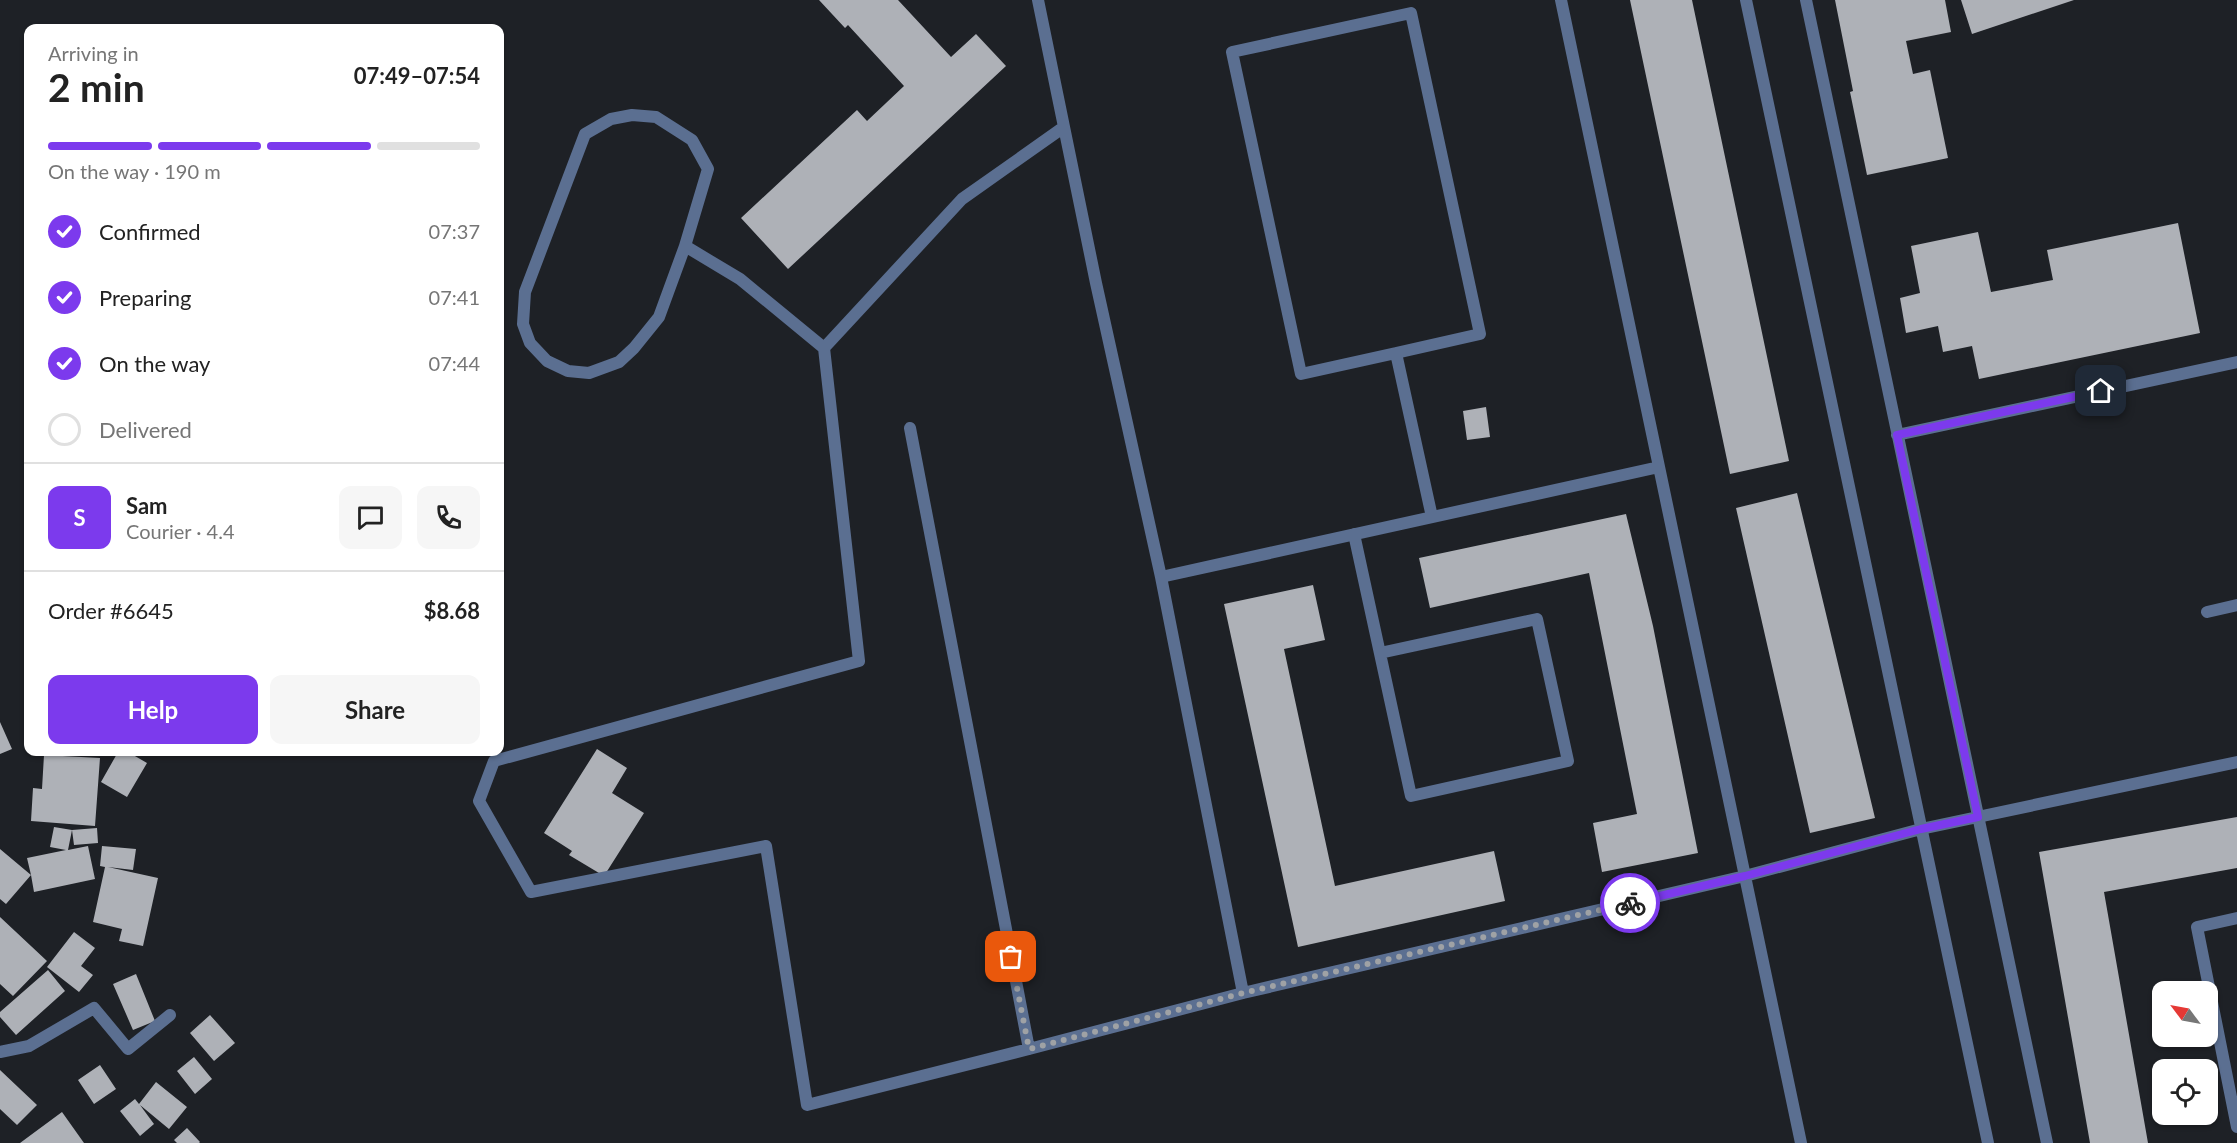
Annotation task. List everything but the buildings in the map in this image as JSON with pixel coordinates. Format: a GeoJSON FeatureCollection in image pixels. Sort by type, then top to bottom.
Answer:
{"type":"FeatureCollection","features":[{"type":"Feature","properties":{"kind":"street"},"geometry":{"type":"LineString","coordinates":[[1038,0],[1099,295],[1161,577],[1243,993]]}},
{"type":"Feature","properties":{"kind":"street"},"geometry":{"type":"LineString","coordinates":[[1561,0],[1801,1143]]}},
{"type":"Feature","properties":{"kind":"street"},"geometry":{"type":"LineString","coordinates":[[1746,0],[1988,1143]]}},
{"type":"Feature","properties":{"kind":"street"},"geometry":{"type":"LineString","coordinates":[[1806,0],[2047,1143]]}},
{"type":"Feature","properties":{"kind":"street"},"geometry":{"type":"LineString","coordinates":[[1411,13],[1480,334],[1396,352],[1301,374],[1232,52],[1411,13]]}},
{"type":"Feature","properties":{"kind":"street"},"geometry":{"type":"LineString","coordinates":[[632,115],[657,117],[692,140],[708,169],[685,246],[659,317],[634,348],[619,362],[589,373],[568,371],[547,361],[530,343],[523,324],[525,292],[585,134],[611,119],[632,115]]}},
{"type":"Feature","properties":{"kind":"street"},"geometry":{"type":"LineString","coordinates":[[824,348],[962,199],[1064,127]]}},
{"type":"Feature","properties":{"kind":"street"},"geometry":{"type":"LineString","coordinates":[[685,246],[740,279],[824,348],[859,661],[494,761],[479,801],[531,892],[766,846],[807,1105],[1243,993],[1745,876],[1921,829],[2237,762]]}},
{"type":"Feature","properties":{"kind":"street"},"geometry":{"type":"LineString","coordinates":[[1396,352],[1432,517]]}},
{"type":"Feature","properties":{"kind":"street"},"geometry":{"type":"LineString","coordinates":[[1897,435],[2237,362]]}},
{"type":"Feature","properties":{"kind":"street"},"geometry":{"type":"LineString","coordinates":[[910,428],[1029,1049]]}},
{"type":"Feature","properties":{"kind":"street"},"geometry":{"type":"LineString","coordinates":[[1161,577],[1659,467]]}},
{"type":"Feature","properties":{"kind":"street"},"geometry":{"type":"LineString","coordinates":[[1354,534],[1410,796],[1568,761],[1537,619],[1380,653]]}},
{"type":"Feature","properties":{"kind":"street"},"geometry":{"type":"LineString","coordinates":[[2207,612],[2237,605]]}},
{"type":"Feature","properties":{"kind":"street"},"geometry":{"type":"LineString","coordinates":[[2237,918],[2197,927],[2237,1126]]}},
{"type":"Feature","properties":{"kind":"street"},"geometry":{"type":"LineString","coordinates":[[0,1052],[29,1046],[94,1008],[128,1049],[170,1015]]}},
{"type":"Feature","properties":{"kind":"way so far"},"geometry":{"type":"LineString","coordinates":[[1011,957],[1029,1049],[1243,993],[1630,903]]}},
{"type":"Feature","properties":{"kind":"route"},"geometry":{"type":"LineString","coordinates":[[1630,903],[1745,876],[1921,829],[1978,817],[1897,435],[2101,391]]}}]}
